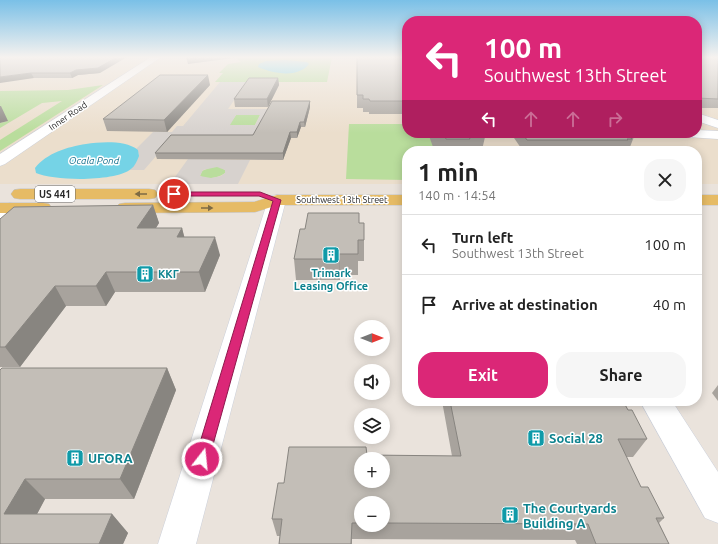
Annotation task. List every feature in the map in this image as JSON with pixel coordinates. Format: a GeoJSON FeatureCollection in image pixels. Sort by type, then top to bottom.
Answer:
{"type":"FeatureCollection","features":[{"type":"Feature","properties":{"kind":"main road","name":"Southwest 13th Street"},"geometry":{"type":"LineString","coordinates":[[2,206],[255,208],[277,200],[402,200]]}},
{"type":"Feature","properties":{"kind":"main road"},"geometry":{"type":"LineString","coordinates":[[702,200],[718,200]]}},
{"type":"Feature","properties":{"kind":"street","name":"Inner Road"},"geometry":{"type":"LineString","coordinates":[[0,162],[119,82]]}},
{"type":"Feature","properties":{"kind":"street"},"geometry":{"type":"LineString","coordinates":[[702,119],[718,124]]}},
{"type":"Feature","properties":{"kind":"street"},"geometry":{"type":"LineString","coordinates":[[702,134],[718,135]]}},
{"type":"Feature","properties":{"kind":"street"},"geometry":{"type":"LineString","coordinates":[[699,138],[718,149]]}},
{"type":"Feature","properties":{"kind":"street"},"geometry":{"type":"LineString","coordinates":[[177,544],[277,200]]}},
{"type":"Feature","properties":{"kind":"street"},"geometry":{"type":"LineString","coordinates":[[658,406],[718,505]]}},
{"type":"Feature","properties":{"kind":"shaded area"},"geometry":{"type":"Polygon","coordinates":[[[0,82],[402,82],[402,138],[702,138],[702,82],[718,82],[718,184],[702,184],[702,146],[402,146],[402,184],[0,184],[0,82]]]}},
{"type":"Feature","properties":{"kind":"shaded area"},"geometry":{"type":"Polygon","coordinates":[[[220,82],[247,82],[228,109],[272,109],[254,141],[170,140],[144,170],[130,170],[135,164],[139,154],[136,149],[153,132],[172,132],[177,126],[183,126],[220,82]],[[236,115],[230,125],[255,125],[260,115],[236,115]]]}},
{"type":"Feature","properties":{"kind":"shaded area"},"geometry":{"type":"Polygon","coordinates":[[[188,159],[250,160],[238,184],[170,184],[188,159]],[[217,167],[203,170],[200,176],[211,178],[221,176],[225,173],[225,170],[217,167]]]}},
{"type":"Feature","properties":{"kind":"green space"},"geometry":{"type":"Polygon","coordinates":[[[103,85],[0,151],[0,140],[62,101],[42,103],[0,128],[0,123],[8,121],[0,118],[0,91],[68,90],[103,85]]]}},
{"type":"Feature","properties":{"kind":"green space"},"geometry":{"type":"Polygon","coordinates":[[[236,115],[260,115],[255,125],[229,125],[236,115]]]}},
{"type":"Feature","properties":{"kind":"green space"},"geometry":{"type":"Polygon","coordinates":[[[349,124],[402,124],[402,138],[439,138],[442,146],[402,146],[402,180],[346,179],[349,124]]]}},
{"type":"Feature","properties":{"kind":"green space"},"geometry":{"type":"Polygon","coordinates":[[[211,167],[220,167],[225,170],[225,173],[213,178],[200,176],[202,171],[211,167]]]}},
{"type":"Feature","properties":{"kind":"water","name":"Ocala Pond"},"geometry":{"type":"Polygon","coordinates":[[[106,142],[120,143],[138,150],[139,156],[135,165],[131,169],[112,176],[70,179],[56,178],[36,173],[35,168],[45,158],[65,149],[86,144],[106,142]]]}},
{"type":"Feature","properties":{"kind":"building"},"geometry":{"type":"Polygon","coordinates":[[[150,82],[201,82],[164,120],[103,119],[150,82]]]}},
{"type":"Feature","properties":{"kind":"building"},"geometry":{"type":"Polygon","coordinates":[[[246,82],[276,82],[267,99],[234,99],[246,82]]]}},
{"type":"Feature","properties":{"kind":"building"},"geometry":{"type":"Polygon","coordinates":[[[357,82],[402,82],[402,101],[370,101],[369,99],[363,99],[363,95],[357,95],[357,82]]]}},
{"type":"Feature","properties":{"kind":"building"},"geometry":{"type":"Polygon","coordinates":[[[702,82],[718,82],[718,99],[702,98],[702,82]]]}},
{"type":"Feature","properties":{"kind":"building"},"geometry":{"type":"Polygon","coordinates":[[[272,101],[310,101],[304,122],[300,122],[297,132],[290,132],[283,153],[155,153],[171,135],[253,135],[272,101]]]}},
{"type":"Feature","properties":{"kind":"building"},"geometry":{"type":"Polygon","coordinates":[[[446,138],[470,139],[446,139],[446,138]]]}},
{"type":"Feature","properties":{"kind":"building"},"geometry":{"type":"Polygon","coordinates":[[[526,138],[632,139],[627,139],[628,140],[527,140],[526,138]]]}},
{"type":"Feature","properties":{"kind":"building"},"geometry":{"type":"Polygon","coordinates":[[[153,205],[137,228],[182,228],[177,237],[215,237],[199,272],[106,272],[96,286],[55,286],[5,347],[0,347],[0,219],[14,207],[153,205]]]}},
{"type":"Feature","properties":{"kind":"building"},"geometry":{"type":"Polygon","coordinates":[[[308,213],[359,213],[359,223],[364,223],[364,240],[358,240],[358,254],[339,254],[339,259],[294,259],[300,229],[305,229],[308,213]]]}},
{"type":"Feature","properties":{"kind":"building","name":"UFORA"},"geometry":{"type":"Polygon","coordinates":[[[2,368],[167,368],[120,479],[25,479],[4,514],[112,514],[99,544],[0,544],[0,370],[2,368]]]}},
{"type":"Feature","properties":{"kind":"building"},"geometry":{"type":"Polygon","coordinates":[[[451,406],[626,406],[628,410],[632,410],[647,439],[618,439],[641,487],[648,487],[664,518],[656,518],[669,544],[596,544],[588,524],[390,523],[390,496],[354,496],[354,523],[352,523],[351,544],[279,544],[282,519],[272,519],[278,483],[284,483],[289,447],[366,447],[367,452],[354,452],[354,488],[390,488],[390,455],[461,456],[451,406]]]}},
{"type":"Feature","properties":{"kind":"place","name":"Trimark Leasing Office"},"geometry":{"type":"Point","coordinates":[331,255]}},
{"type":"Feature","properties":{"kind":"place","name":"ΚΚΓ"},"geometry":{"type":"Point","coordinates":[145,274]}},
{"type":"Feature","properties":{"kind":"place","name":"Social 28"},"geometry":{"type":"Point","coordinates":[536,438]}},
{"type":"Feature","properties":{"kind":"place","name":"UFORA"},"geometry":{"type":"Point","coordinates":[75,458]}},
{"type":"Feature","properties":{"kind":"place","name":"The Courtyards Building A"},"geometry":{"type":"Point","coordinates":[510,515]}},
{"type":"Feature","properties":{"kind":"route"},"geometry":{"type":"LineString","coordinates":[[174,194],[260,194],[277,200],[202,459]]}}]}
